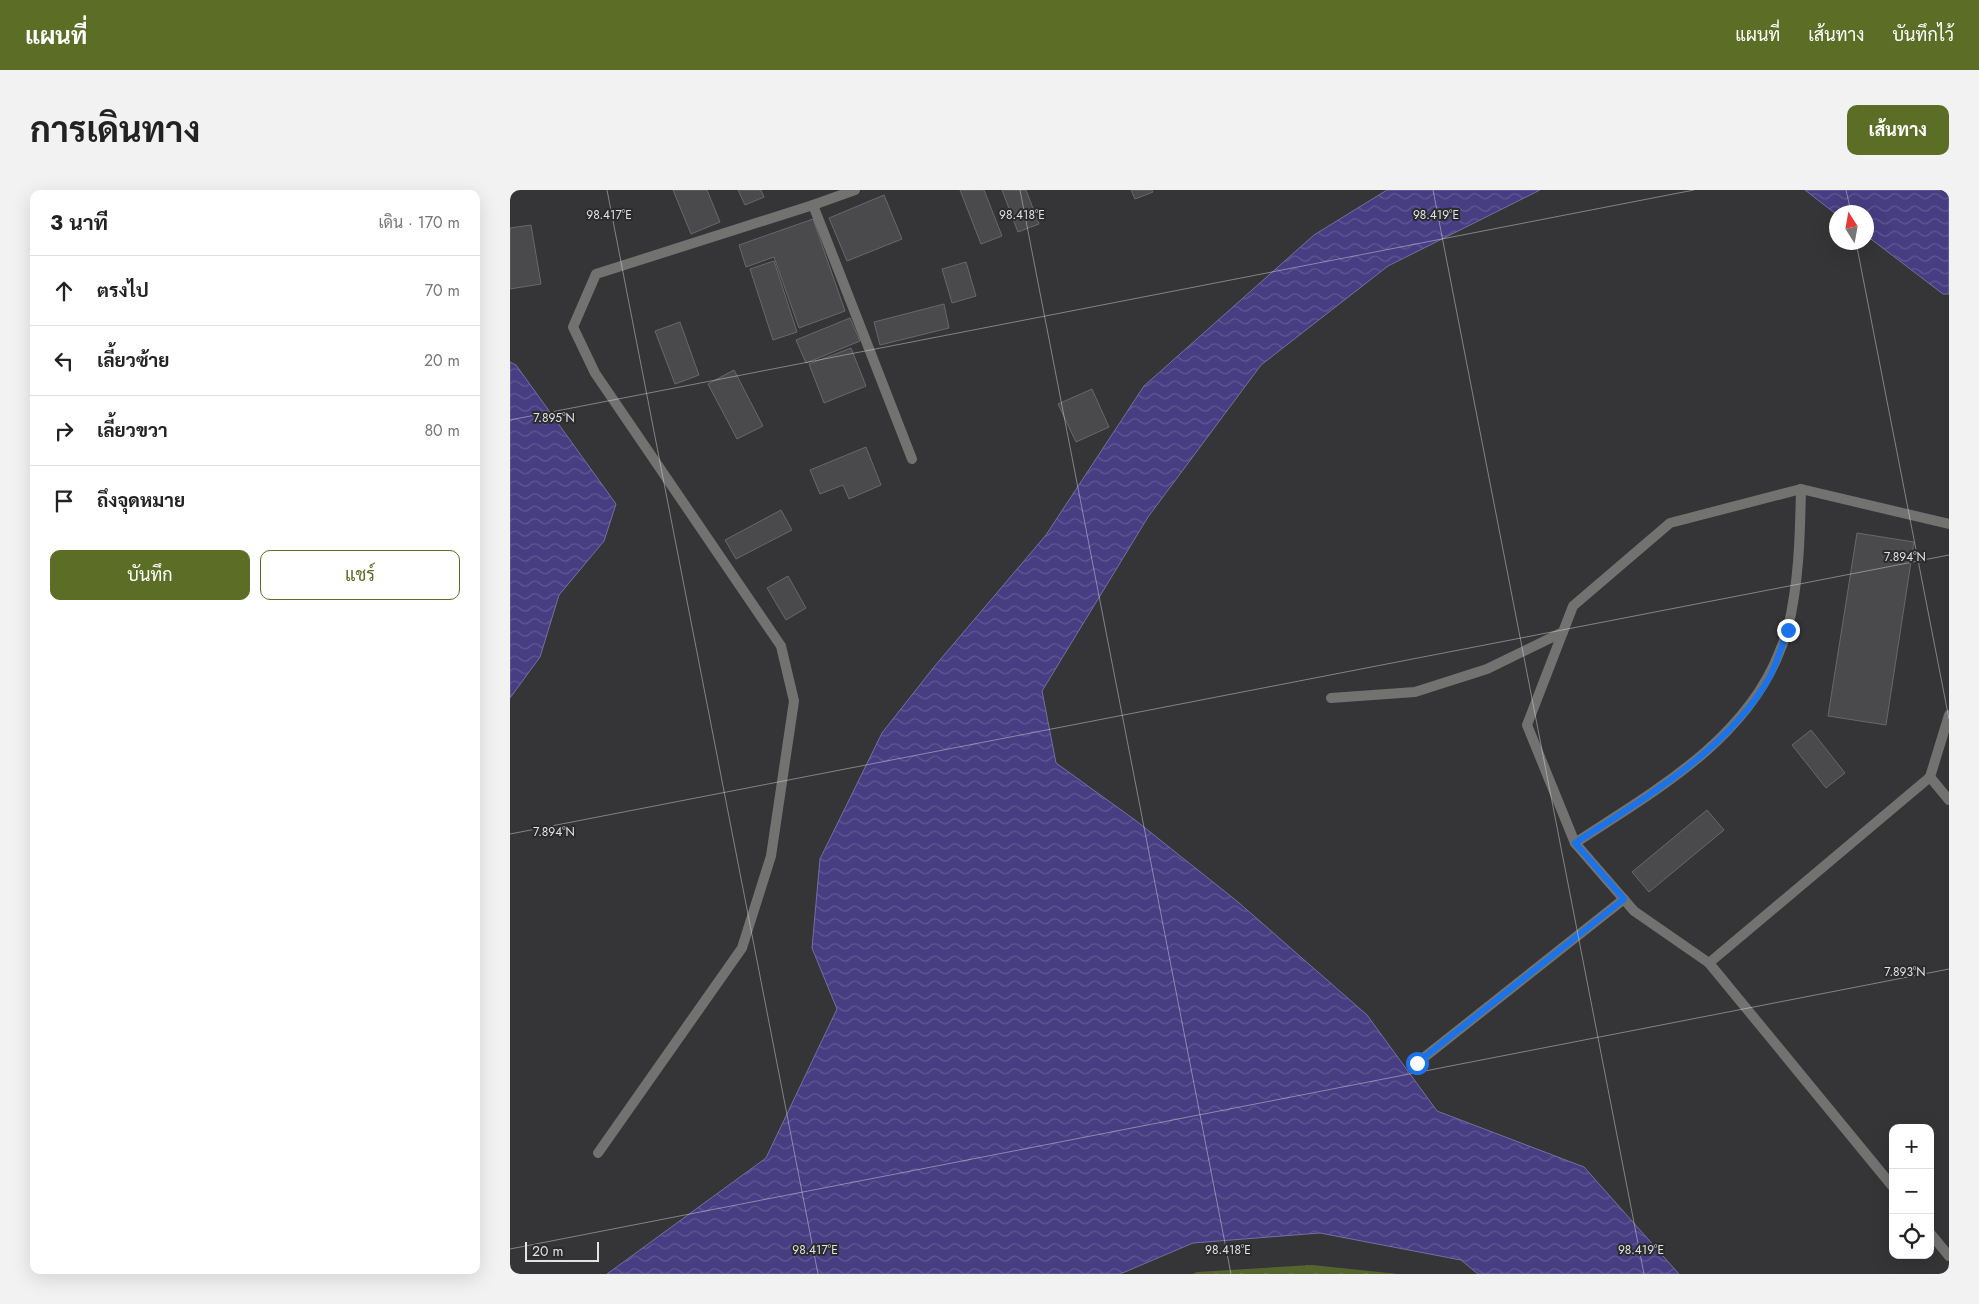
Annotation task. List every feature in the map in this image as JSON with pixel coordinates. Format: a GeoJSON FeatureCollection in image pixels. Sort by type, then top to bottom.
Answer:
{"type":"FeatureCollection","features":[{"type":"Feature","properties":{"kind":"street"},"geometry":{"type":"LineString","coordinates":[[598,1153],[742,948],[771,856],[794,701],[781,646],[595,373],[572,327],[596,274],[813,205],[848,191]]}},
{"type":"Feature","properties":{"kind":"street"},"geometry":{"type":"LineString","coordinates":[[813,205],[912,459]]}},
{"type":"Feature","properties":{"kind":"street"},"geometry":{"type":"LineString","coordinates":[[1889,1182],[1709,962],[1634,911],[1575,843],[1527,725],[1573,606],[1670,523],[1801,489],[1949,524]]}},
{"type":"Feature","properties":{"kind":"street"},"geometry":{"type":"LineString","coordinates":[[1575,843],[1635,804],[1699,757],[1743,715],[1770,676],[1788,630],[1799,561],[1801,489]]}},
{"type":"Feature","properties":{"kind":"street"},"geometry":{"type":"LineString","coordinates":[[1331,698],[1415,692],[1487,669],[1563,632]]}},
{"type":"Feature","properties":{"kind":"street"},"geometry":{"type":"LineString","coordinates":[[1709,962],[1930,777],[1949,715]]}},
{"type":"Feature","properties":{"kind":"street"},"geometry":{"type":"LineString","coordinates":[[1930,777],[1949,800]]}},
{"type":"Feature","properties":{"kind":"street"},"geometry":{"type":"LineString","coordinates":[[1417,1063],[1624,899]]}},
{"type":"Feature","properties":{"kind":"street"},"geometry":{"type":"LineString","coordinates":[[1934,1238],[1949,1256]]}},
{"type":"Feature","properties":{"kind":"green space"},"geometry":{"type":"Polygon","coordinates":[[[1312,1265],[1398,1274],[1193,1274],[1197,1272],[1312,1265]]]}},
{"type":"Feature","properties":{"kind":"water"},"geometry":{"type":"Polygon","coordinates":[[[1387,190],[1540,190],[1388,266],[1261,365],[1148,517],[1042,691],[1056,763],[1135,820],[1238,902],[1367,1015],[1437,1111],[1584,1167],[1679,1274],[1478,1274],[1461,1260],[1320,1233],[1193,1243],[1120,1274],[607,1274],[766,1158],[837,1009],[812,948],[820,859],[882,733],[934,667],[1046,535],[1144,386],[1314,235],[1387,190]]]}},
{"type":"Feature","properties":{"kind":"water"},"geometry":{"type":"Polygon","coordinates":[[[1805,190],[1949,190],[1949,294],[1943,294],[1874,241],[1874,205],[1829,205],[1829,209],[1805,190]]]}},
{"type":"Feature","properties":{"kind":"water"},"geometry":{"type":"Polygon","coordinates":[[[510,362],[516,365],[616,504],[604,541],[559,595],[540,657],[510,698],[510,362]]]}},
{"type":"Feature","properties":{"kind":"building"},"geometry":{"type":"Polygon","coordinates":[[[673,190],[707,190],[720,222],[691,234],[673,190]]]}},
{"type":"Feature","properties":{"kind":"building"},"geometry":{"type":"Polygon","coordinates":[[[738,190],[761,190],[764,197],[745,205],[738,190]]]}},
{"type":"Feature","properties":{"kind":"building"},"geometry":{"type":"Polygon","coordinates":[[[960,190],[984,190],[1002,236],[981,244],[960,190]]]}},
{"type":"Feature","properties":{"kind":"building"},"geometry":{"type":"Polygon","coordinates":[[[1002,190],[1026,190],[1039,224],[1018,232],[1002,190]]]}},
{"type":"Feature","properties":{"kind":"building"},"geometry":{"type":"Polygon","coordinates":[[[1131,190],[1152,190],[1153,192],[1135,199],[1131,190]]]}},
{"type":"Feature","properties":{"kind":"building"},"geometry":{"type":"Polygon","coordinates":[[[884,195],[902,239],[847,261],[829,218],[884,195]]]}},
{"type":"Feature","properties":{"kind":"building"},"geometry":{"type":"Polygon","coordinates":[[[813,219],[845,311],[799,328],[774,257],[746,267],[739,245],[813,219]]]}},
{"type":"Feature","properties":{"kind":"building"},"geometry":{"type":"Polygon","coordinates":[[[531,225],[541,284],[510,289],[510,228],[531,225]]]}},
{"type":"Feature","properties":{"kind":"building"},"geometry":{"type":"Polygon","coordinates":[[[774,261],[797,332],[773,340],[750,269],[774,261]]]}},
{"type":"Feature","properties":{"kind":"building"},"geometry":{"type":"Polygon","coordinates":[[[966,262],[976,296],[952,303],[942,269],[966,262]]]}},
{"type":"Feature","properties":{"kind":"building"},"geometry":{"type":"Polygon","coordinates":[[[944,304],[949,328],[880,345],[874,322],[944,304]]]}},
{"type":"Feature","properties":{"kind":"building"},"geometry":{"type":"Polygon","coordinates":[[[850,318],[860,341],[806,363],[796,340],[850,318]]]}},
{"type":"Feature","properties":{"kind":"building"},"geometry":{"type":"Polygon","coordinates":[[[680,322],[699,375],[675,384],[655,331],[680,322]]]}},
{"type":"Feature","properties":{"kind":"building"},"geometry":{"type":"Polygon","coordinates":[[[851,348],[866,386],[824,403],[809,364],[851,348]]]}},
{"type":"Feature","properties":{"kind":"building"},"geometry":{"type":"Polygon","coordinates":[[[734,370],[763,426],[737,439],[708,384],[734,370]]]}},
{"type":"Feature","properties":{"kind":"building"},"geometry":{"type":"Polygon","coordinates":[[[1092,389],[1109,427],[1076,442],[1058,404],[1092,389]]]}},
{"type":"Feature","properties":{"kind":"building"},"geometry":{"type":"Polygon","coordinates":[[[866,447],[881,485],[849,499],[843,485],[820,494],[810,470],[866,447]]]}},
{"type":"Feature","properties":{"kind":"building"},"geometry":{"type":"Polygon","coordinates":[[[781,510],[792,530],[736,559],[725,540],[781,510]]]}},
{"type":"Feature","properties":{"kind":"building"},"geometry":{"type":"Polygon","coordinates":[[[1857,533],[1914,542],[1886,725],[1828,716],[1857,533]]]}},
{"type":"Feature","properties":{"kind":"building"},"geometry":{"type":"Polygon","coordinates":[[[788,576],[806,608],[786,620],[767,588],[788,576]]]}},
{"type":"Feature","properties":{"kind":"building"},"geometry":{"type":"Polygon","coordinates":[[[1811,730],[1845,773],[1826,788],[1792,745],[1811,730]]]}},
{"type":"Feature","properties":{"kind":"building"},"geometry":{"type":"Polygon","coordinates":[[[1707,810],[1724,830],[1649,892],[1632,872],[1707,810]]]}},
{"type":"Feature","properties":{"kind":"route"},"geometry":{"type":"LineString","coordinates":[[1417,1063],[1624,899],[1575,843],[1635,804],[1699,757],[1743,715],[1770,676],[1788,630]]}}]}
